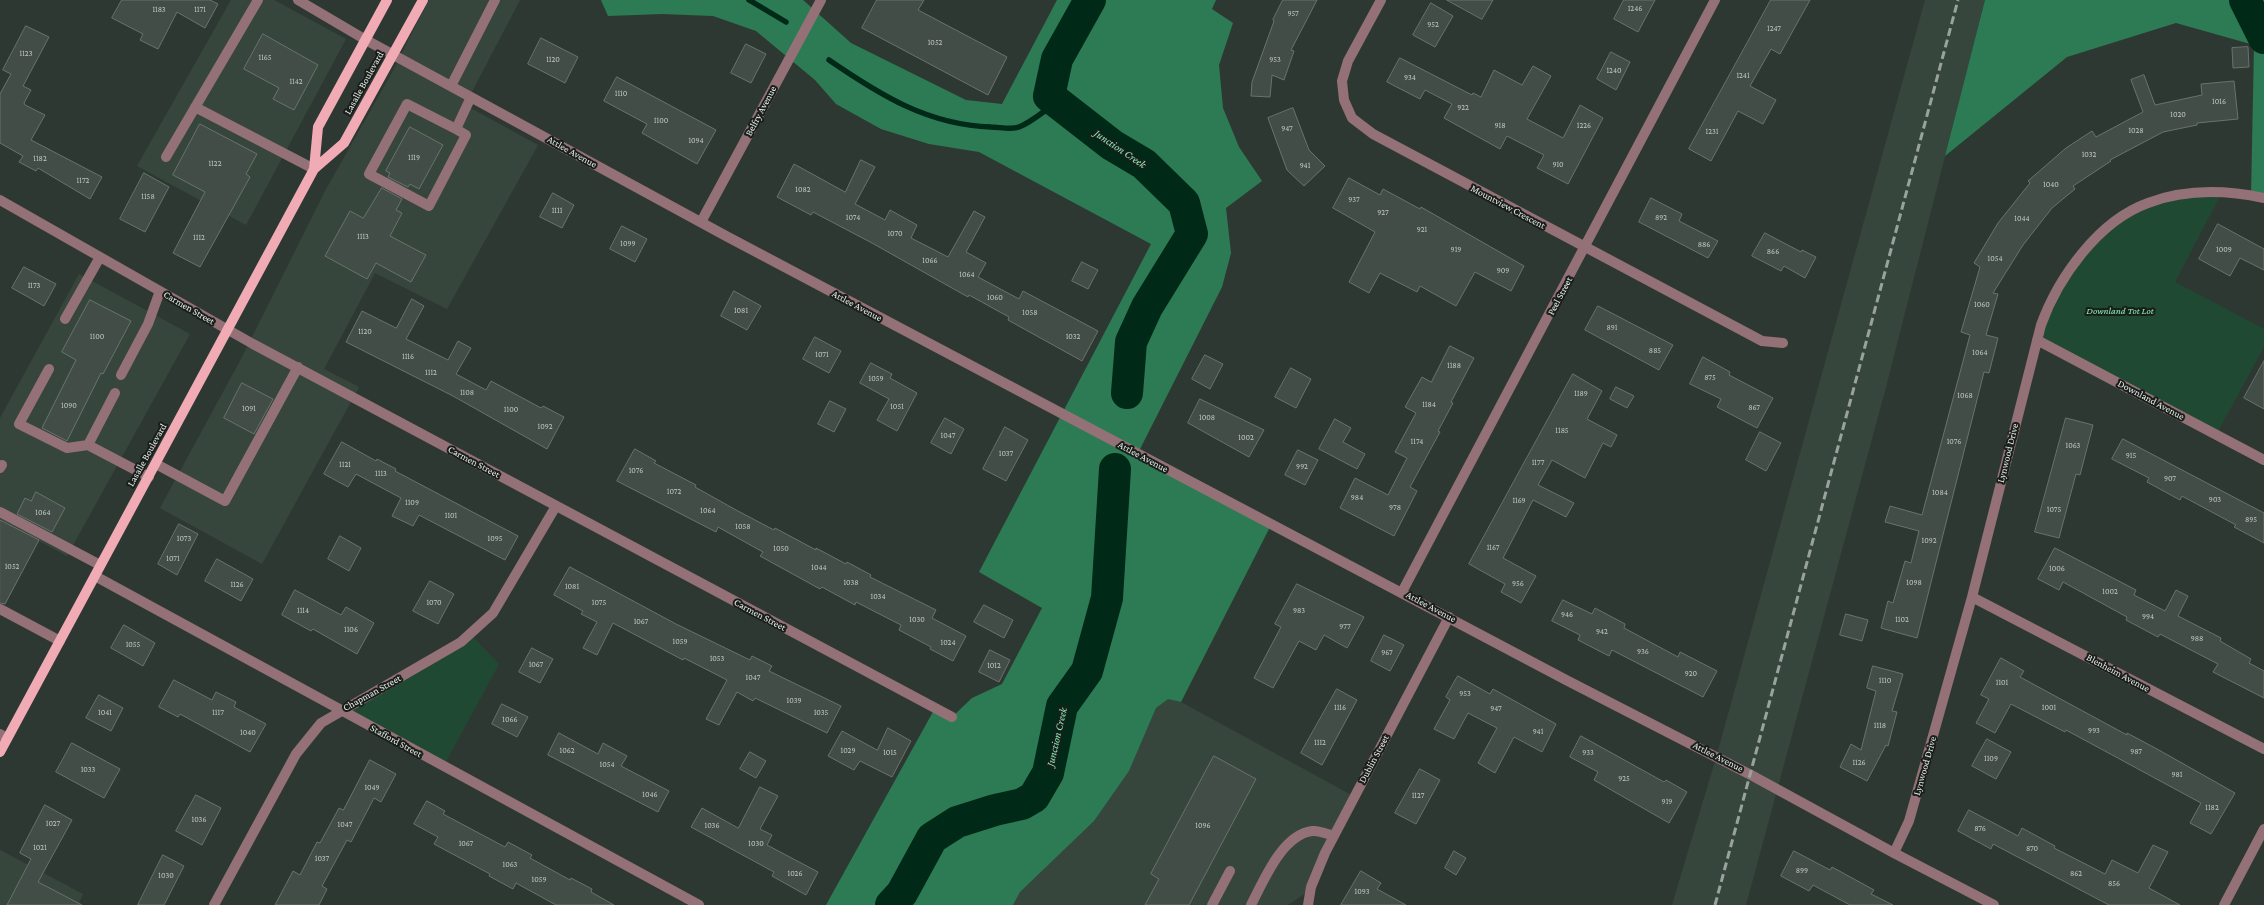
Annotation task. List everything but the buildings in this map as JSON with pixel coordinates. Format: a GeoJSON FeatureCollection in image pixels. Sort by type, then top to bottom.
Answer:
{"type":"FeatureCollection","features":[{"type":"Feature","properties":{"kind":"main road","name":"Lasalle Boulevard"},"geometry":{"type":"LineString","coordinates":[[314,169],[318,127],[387,0]]}},
{"type":"Feature","properties":{"kind":"main road","name":"Lasalle Boulevard"},"geometry":{"type":"LineString","coordinates":[[0,752],[4,736],[60,641],[229,330],[314,169],[344,143],[394,55],[423,0]]}},
{"type":"Feature","properties":{"kind":"street"},"geometry":{"type":"LineString","coordinates":[[166,158],[258,0]]}},
{"type":"Feature","properties":{"kind":"street","name":"Attlee Avenue"},"geometry":{"type":"LineString","coordinates":[[298,0],[366,40],[701,222],[1206,490],[1751,775],[1894,853],[1994,905]]}},
{"type":"Feature","properties":{"kind":"street"},"geometry":{"type":"LineString","coordinates":[[451,86],[495,0]]}},
{"type":"Feature","properties":{"kind":"street","name":"Belfry Avenue"},"geometry":{"type":"LineString","coordinates":[[701,222],[822,0]]}},
{"type":"Feature","properties":{"kind":"street","name":"Mountview Crescent"},"geometry":{"type":"LineString","coordinates":[[1381,0],[1348,61],[1342,81],[1344,100],[1352,118],[1373,134],[1585,249],[1762,341],[1783,342]]}},
{"type":"Feature","properties":{"kind":"street","name":"Peel Street"},"geometry":{"type":"LineString","coordinates":[[1402,592],[1585,249],[1715,0]]}},
{"type":"Feature","properties":{"kind":"street"},"geometry":{"type":"LineString","coordinates":[[456,129],[471,97]]}},
{"type":"Feature","properties":{"kind":"street"},"geometry":{"type":"LineString","coordinates":[[407,104],[456,129],[466,135],[429,206],[370,174],[407,104]]}},
{"type":"Feature","properties":{"kind":"street"},"geometry":{"type":"LineString","coordinates":[[195,108],[314,169]]}},
{"type":"Feature","properties":{"kind":"street","name":"Lynwood Drive"},"geometry":{"type":"LineString","coordinates":[[1894,853],[1909,821],[1972,597],[2037,340],[2047,307],[2078,257],[2102,233],[2123,216],[2147,203],[2172,196],[2206,192],[2232,192],[2264,198]]}},
{"type":"Feature","properties":{"kind":"street","name":"Carmen Street"},"geometry":{"type":"LineString","coordinates":[[0,200],[298,368],[952,717]]}},
{"type":"Feature","properties":{"kind":"street"},"geometry":{"type":"LineString","coordinates":[[65,319],[100,257]]}},
{"type":"Feature","properties":{"kind":"street"},"geometry":{"type":"LineString","coordinates":[[121,376],[148,324],[160,291]]}},
{"type":"Feature","properties":{"kind":"street","name":"Downland Avenue"},"geometry":{"type":"LineString","coordinates":[[2037,340],[2264,460]]}},
{"type":"Feature","properties":{"kind":"street"},"geometry":{"type":"LineString","coordinates":[[156,464],[225,501],[298,368]]}},
{"type":"Feature","properties":{"kind":"street"},"geometry":{"type":"LineString","coordinates":[[49,369],[19,424],[67,448],[88,445],[149,477]]}},
{"type":"Feature","properties":{"kind":"street"},"geometry":{"type":"LineString","coordinates":[[88,445],[115,393]]}},
{"type":"Feature","properties":{"kind":"street","name":"Chapman Street"},"geometry":{"type":"LineString","coordinates":[[214,905],[296,754],[321,723],[341,710],[461,642],[479,628],[493,613],[505,596],[556,506]]}},
{"type":"Feature","properties":{"kind":"street"},"geometry":{"type":"LineString","coordinates":[[0,512],[100,565]]}},
{"type":"Feature","properties":{"kind":"street","name":"Stafford Street"},"geometry":{"type":"LineString","coordinates":[[95,576],[699,905]]}},
{"type":"Feature","properties":{"kind":"street","name":"Blenheim Avenue"},"geometry":{"type":"LineString","coordinates":[[1972,597],[2264,749]]}},
{"type":"Feature","properties":{"kind":"street"},"geometry":{"type":"LineString","coordinates":[[0,609],[60,641]]}},
{"type":"Feature","properties":{"kind":"street","name":"Dublin Street"},"geometry":{"type":"LineString","coordinates":[[1308,905],[1311,887],[1334,836],[1449,617]]}},
{"type":"Feature","properties":{"kind":"street"},"geometry":{"type":"LineString","coordinates":[[2224,905],[2264,829]]}},
{"type":"Feature","properties":{"kind":"street"},"geometry":{"type":"LineString","coordinates":[[1251,905],[1285,846],[1293,838],[1314,831],[1334,836]]}},
{"type":"Feature","properties":{"kind":"street"},"geometry":{"type":"LineString","coordinates":[[1212,905],[1230,871]]}},
{"type":"Feature","properties":{"kind":"shaded area"},"geometry":{"type":"Polygon","coordinates":[[[231,0],[274,0],[346,39],[246,225],[137,166],[231,0]]]}},
{"type":"Feature","properties":{"kind":"shaded area"},"geometry":{"type":"Polygon","coordinates":[[[429,0],[520,0],[465,105],[538,145],[447,309],[375,273],[324,369],[359,387],[262,564],[160,508],[241,359],[325,191],[389,78],[429,0]]]}},
{"type":"Feature","properties":{"kind":"shaded area"},"geometry":{"type":"Polygon","coordinates":[[[1925,0],[1985,0],[1886,387],[1746,905],[1672,905],[1716,758],[1925,0]]]}},
{"type":"Feature","properties":{"kind":"shaded area"},"geometry":{"type":"Polygon","coordinates":[[[79,274],[190,334],[67,556],[0,520],[0,418],[79,274]]]}},
{"type":"Feature","properties":{"kind":"shaded area"},"geometry":{"type":"Polygon","coordinates":[[[1168,698],[1181,702],[1355,797],[1313,888],[1288,905],[1013,905],[1020,892],[1094,821],[1129,771],[1156,708],[1168,698]]]}},
{"type":"Feature","properties":{"kind":"shaded area"},"geometry":{"type":"Polygon","coordinates":[[[0,850],[83,894],[78,905],[0,905],[0,850]]]}},
{"type":"Feature","properties":{"kind":"green space"},"geometry":{"type":"Polygon","coordinates":[[[601,0],[803,0],[851,43],[966,100],[1002,104],[1057,0],[1216,0],[1212,9],[1233,23],[1219,65],[1223,108],[1239,147],[1262,181],[1226,208],[1231,253],[1222,287],[1137,455],[1271,525],[1181,702],[1168,699],[1156,708],[1129,771],[1094,821],[1020,892],[1013,905],[826,905],[934,710],[951,718],[972,698],[1002,684],[1042,608],[979,572],[1151,244],[979,152],[929,144],[881,129],[836,104],[815,80],[756,31],[713,16],[662,14],[608,16],[601,0]]]}},
{"type":"Feature","properties":{"kind":"green space"},"geometry":{"type":"Polygon","coordinates":[[[1985,0],[2264,0],[2264,200],[2251,197],[2254,45],[2176,23],[2067,57],[1945,156],[1985,0]]]}},
{"type":"Feature","properties":{"kind":"green space","name":"Downland Tot Lot"},"geometry":{"type":"Polygon","coordinates":[[[2221,194],[2175,282],[2264,329],[2264,347],[2217,433],[2040,339],[2049,308],[2080,259],[2125,218],[2172,198],[2221,194]]]}},
{"type":"Feature","properties":{"kind":"green space"},"geometry":{"type":"Polygon","coordinates":[[[472,636],[499,664],[444,765],[345,711],[472,636]]]}},
{"type":"Feature","properties":{"kind":"waterway"},"geometry":{"type":"LineString","coordinates":[[749,0],[786,22]]}},
{"type":"Feature","properties":{"kind":"waterway","name":"Junction Creek"},"geometry":{"type":"LineString","coordinates":[[1090,0],[1057,59],[1049,96],[1112,145],[1144,164],[1184,203],[1192,234],[1147,307],[1131,342],[1127,393]]}},
{"type":"Feature","properties":{"kind":"waterway","name":"Junction Creek"},"geometry":{"type":"LineString","coordinates":[[2245,0],[2264,38]]}},
{"type":"Feature","properties":{"kind":"waterway"},"geometry":{"type":"LineString","coordinates":[[829,60],[886,96],[906,106],[946,121],[968,125],[1016,128],[1029,122],[1057,102]]}},
{"type":"Feature","properties":{"kind":"waterway","name":"Junction Creek"},"geometry":{"type":"LineString","coordinates":[[891,905],[902,893],[932,838],[957,822],[995,810],[1022,804],[1034,797],[1048,773],[1062,706],[1087,671],[1107,598],[1115,469]]}},
{"type":"Feature","properties":{"kind":"railway"},"geometry":{"type":"LineString","coordinates":[[1715,905],[1958,0]]}}]}
